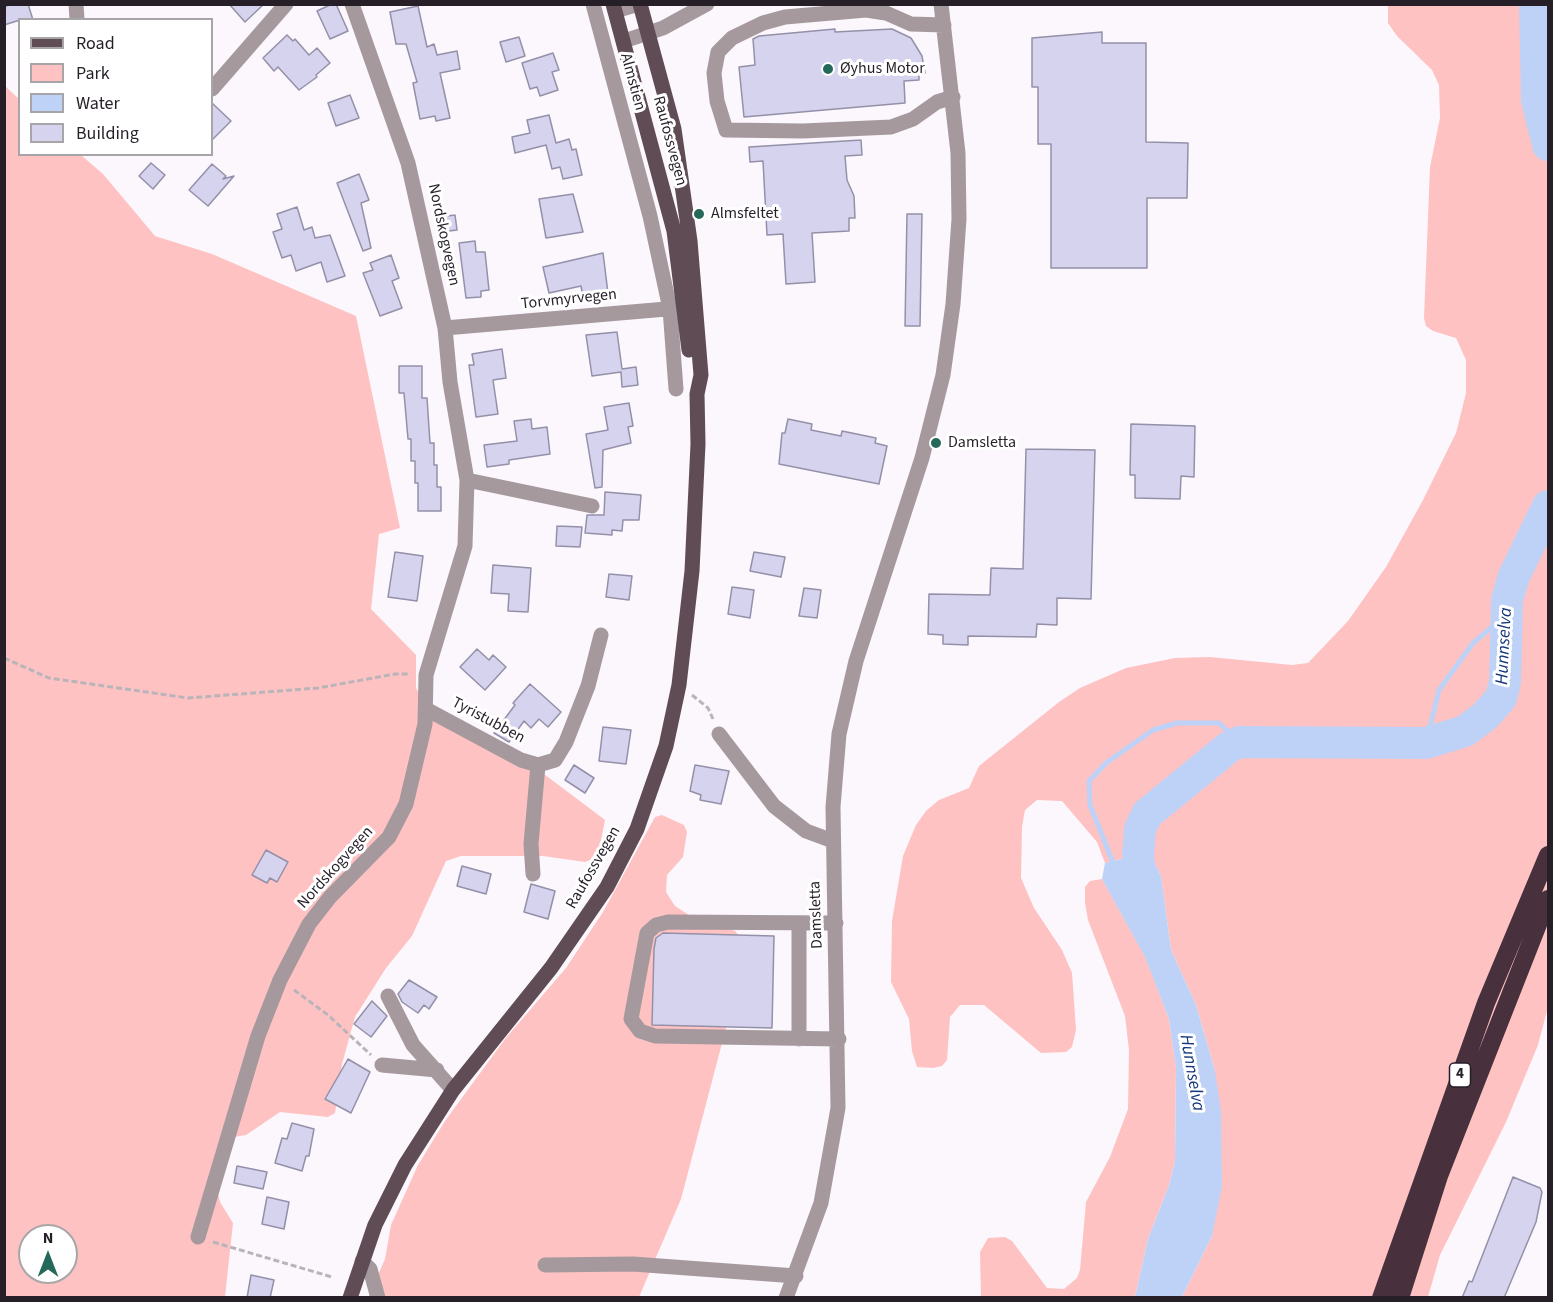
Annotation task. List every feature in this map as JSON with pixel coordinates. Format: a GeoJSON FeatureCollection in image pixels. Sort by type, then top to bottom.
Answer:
{"type":"FeatureCollection","features":[{"type":"Feature","properties":{"kind":"highway","name":"4"},"geometry":{"type":"LineString","coordinates":[[1381,1298],[1423,1173],[1486,1003],[1548,855]]}},
{"type":"Feature","properties":{"kind":"highway","name":"4"},"geometry":{"type":"LineString","coordinates":[[1400,1298],[1439,1176],[1548,899]]}},
{"type":"Feature","properties":{"kind":"main road","name":"Raufossvegen"},"geometry":{"type":"LineString","coordinates":[[640,4],[674,129],[690,241],[684,308]]}},
{"type":"Feature","properties":{"kind":"main road","name":"Raufossvegen"},"geometry":{"type":"LineString","coordinates":[[350,1298],[375,1225],[405,1165],[453,1090],[557,960],[587,918],[622,859],[657,778],[679,685],[694,540],[697,394],[701,375],[684,308],[674,231],[614,8]]}},
{"type":"Feature","properties":{"kind":"street"},"geometry":{"type":"LineString","coordinates":[[213,88],[286,4]]}},
{"type":"Feature","properties":{"kind":"street","name":"Nordskogvegen"},"geometry":{"type":"LineString","coordinates":[[198,1237],[258,1036],[280,980],[320,910],[377,852],[396,826],[409,793],[426,709],[426,675],[465,546],[468,515],[467,480],[450,382],[445,328],[408,163],[352,4]]}},
{"type":"Feature","properties":{"kind":"street","name":"Almstien"},"geometry":{"type":"LineString","coordinates":[[593,4],[650,216],[684,308],[676,389]]}},
{"type":"Feature","properties":{"kind":"street"},"geometry":{"type":"LineString","coordinates":[[614,8],[640,4]]}},
{"type":"Feature","properties":{"kind":"street"},"geometry":{"type":"LineString","coordinates":[[624,41],[649,32],[707,4]]}},
{"type":"Feature","properties":{"kind":"street","name":"Damsletta"},"geometry":{"type":"LineString","coordinates":[[786,1298],[821,1203],[838,1108],[839,1040],[833,807],[839,734],[856,661],[920,468],[943,375],[954,304],[959,219],[958,153],[941,4]]}},
{"type":"Feature","properties":{"kind":"street"},"geometry":{"type":"LineString","coordinates":[[944,25],[920,25],[886,13],[866,10],[785,17],[763,23],[732,39],[717,52],[714,73],[717,101],[726,130],[803,131],[891,127],[913,119],[938,102],[953,97]]}},
{"type":"Feature","properties":{"kind":"street","name":"Torvmyrvegen"},"geometry":{"type":"LineString","coordinates":[[445,328],[684,308]]}},
{"type":"Feature","properties":{"kind":"street"},"geometry":{"type":"LineString","coordinates":[[467,480],[592,506]]}},
{"type":"Feature","properties":{"kind":"street"},"geometry":{"type":"LineString","coordinates":[[533,874],[531,844],[536,764],[555,759],[566,742],[588,686],[601,635]]}},
{"type":"Feature","properties":{"kind":"street","name":"Tyristubben"},"geometry":{"type":"LineString","coordinates":[[426,709],[536,764]]}},
{"type":"Feature","properties":{"kind":"street"},"geometry":{"type":"LineString","coordinates":[[719,734],[774,806],[806,831],[833,841]]}},
{"type":"Feature","properties":{"kind":"street"},"geometry":{"type":"LineString","coordinates":[[836,923],[668,922],[656,926],[647,933],[630,1018],[640,1030],[655,1036],[839,1040]]}},
{"type":"Feature","properties":{"kind":"street"},"geometry":{"type":"LineString","coordinates":[[799,923],[799,1039]]}},
{"type":"Feature","properties":{"kind":"street"},"geometry":{"type":"LineString","coordinates":[[388,996],[413,1045],[453,1090]]}},
{"type":"Feature","properties":{"kind":"street"},"geometry":{"type":"LineString","coordinates":[[382,1065],[437,1071]]}},
{"type":"Feature","properties":{"kind":"street"},"geometry":{"type":"LineString","coordinates":[[362,1261],[370,1269],[378,1298]]}},
{"type":"Feature","properties":{"kind":"street"},"geometry":{"type":"LineString","coordinates":[[545,1265],[633,1264],[796,1275]]}},
{"type":"Feature","properties":{"kind":"path"},"geometry":{"type":"LineString","coordinates":[[4,658],[48,678],[188,698],[318,688],[395,674],[426,675]]}},
{"type":"Feature","properties":{"kind":"path"},"geometry":{"type":"LineString","coordinates":[[679,685],[708,708],[719,734]]}},
{"type":"Feature","properties":{"kind":"path"},"geometry":{"type":"LineString","coordinates":[[280,980],[328,1015],[382,1065]]}},
{"type":"Feature","properties":{"kind":"path"},"geometry":{"type":"LineString","coordinates":[[198,1237],[332,1277]]}},
{"type":"Feature","properties":{"kind":"green space"},"geometry":{"type":"Polygon","coordinates":[[[1388,5],[1548,5],[1548,1007],[1538,1045],[1506,1122],[1440,1255],[1428,1297],[1182,1297],[1212,1236],[1215,1071],[1196,1005],[1171,950],[1161,876],[1152,857],[1138,855],[1105,863],[1097,842],[1062,801],[1037,800],[1025,810],[1022,827],[1021,878],[1034,908],[1062,950],[1072,973],[1076,1030],[1072,1047],[1066,1052],[1041,1053],[984,1005],[960,1005],[950,1017],[947,1060],[942,1066],[917,1067],[912,1051],[909,1019],[891,982],[892,921],[903,856],[916,825],[926,811],[939,800],[969,788],[979,766],[1059,702],[1080,688],[1126,668],[1175,658],[1210,657],[1292,665],[1308,663],[1348,621],[1386,567],[1423,500],[1456,433],[1466,393],[1466,360],[1456,338],[1433,331],[1426,326],[1424,318],[1430,167],[1440,118],[1439,85],[1432,70],[1397,36],[1388,23],[1388,5]]]}},
{"type":"Feature","properties":{"kind":"green space"},"geometry":{"type":"Polygon","coordinates":[[[4,85],[18,98],[18,156],[82,156],[103,174],[155,236],[212,254],[356,316],[400,528],[379,534],[371,609],[416,655],[416,688],[424,703],[532,765],[605,820],[600,845],[593,859],[585,862],[543,856],[461,856],[446,861],[412,936],[386,968],[355,1017],[342,1064],[335,1113],[328,1117],[280,1112],[246,1135],[222,1139],[215,1153],[216,1186],[220,1202],[233,1223],[225,1297],[5,1297],[4,85]]]}},
{"type":"Feature","properties":{"kind":"green space"},"geometry":{"type":"Polygon","coordinates":[[[662,815],[684,825],[687,832],[683,857],[667,875],[666,892],[675,906],[689,915],[735,931],[751,949],[744,989],[726,1028],[681,1199],[639,1297],[368,1298],[385,1259],[391,1225],[418,1165],[445,1121],[505,1039],[566,968],[603,912],[655,817],[662,815]]]}},
{"type":"Feature","properties":{"kind":"green space"},"geometry":{"type":"Polygon","coordinates":[[[1102,879],[1145,956],[1169,1019],[1176,1068],[1175,1161],[1169,1185],[1148,1239],[1135,1297],[981,1298],[980,1252],[988,1238],[1005,1237],[1012,1241],[1047,1288],[1064,1289],[1077,1278],[1080,1270],[1086,1202],[1110,1157],[1128,1109],[1129,1050],[1125,1016],[1088,920],[1085,903],[1085,887],[1090,881],[1102,879]]]}},
{"type":"Feature","properties":{"kind":"water"},"geometry":{"type":"Polygon","coordinates":[[[1138,855],[1152,857],[1161,876],[1171,950],[1196,1005],[1215,1071],[1221,1111],[1222,1187],[1212,1236],[1182,1297],[1135,1297],[1148,1239],[1169,1185],[1175,1161],[1176,1068],[1169,1019],[1145,957],[1102,879],[1105,863],[1138,855]]]}},
{"type":"Feature","properties":{"kind":"building"},"geometry":{"type":"Polygon","coordinates":[[[11,4],[28,4],[32,18],[18,18],[18,21],[4,25],[4,7],[11,4]]]}},
{"type":"Feature","properties":{"kind":"building"},"geometry":{"type":"Polygon","coordinates":[[[229,4],[264,4],[245,22],[229,4]]]}},
{"type":"Feature","properties":{"kind":"building"},"geometry":{"type":"Polygon","coordinates":[[[336,4],[348,31],[330,39],[317,11],[336,4]]]}},
{"type":"Feature","properties":{"kind":"building"},"geometry":{"type":"Polygon","coordinates":[[[418,6],[427,47],[434,44],[437,55],[457,51],[460,69],[440,73],[450,118],[436,121],[435,116],[420,119],[413,83],[417,82],[406,44],[396,44],[390,12],[418,6]]]}},
{"type":"Feature","properties":{"kind":"building"},"geometry":{"type":"Polygon","coordinates":[[[835,29],[835,32],[892,29],[911,38],[922,56],[925,73],[919,73],[919,80],[904,81],[905,103],[744,117],[739,67],[755,65],[753,39],[759,36],[835,29]]]}},
{"type":"Feature","properties":{"kind":"building"},"geometry":{"type":"Polygon","coordinates":[[[1102,32],[1102,43],[1146,43],[1146,142],[1188,143],[1187,198],[1147,198],[1147,268],[1051,268],[1051,144],[1038,144],[1038,87],[1032,87],[1032,38],[1102,32]]]}},
{"type":"Feature","properties":{"kind":"building"},"geometry":{"type":"Polygon","coordinates":[[[287,35],[293,41],[295,39],[309,55],[317,48],[330,63],[316,75],[317,77],[299,90],[278,67],[274,71],[263,58],[287,35]]]}},
{"type":"Feature","properties":{"kind":"building"},"geometry":{"type":"Polygon","coordinates":[[[519,37],[525,56],[506,62],[500,42],[519,37]]]}},
{"type":"Feature","properties":{"kind":"building"},"geometry":{"type":"Polygon","coordinates":[[[553,53],[559,70],[552,72],[558,90],[540,96],[537,87],[530,89],[522,63],[553,53]]]}},
{"type":"Feature","properties":{"kind":"building"},"geometry":{"type":"Polygon","coordinates":[[[350,95],[359,118],[336,126],[328,103],[350,95]]]}},
{"type":"Feature","properties":{"kind":"building"},"geometry":{"type":"Polygon","coordinates":[[[213,104],[231,121],[213,139],[213,104]]]}},
{"type":"Feature","properties":{"kind":"building"},"geometry":{"type":"Polygon","coordinates":[[[549,115],[556,143],[569,139],[572,150],[576,149],[582,175],[563,179],[560,167],[552,169],[546,145],[515,153],[512,137],[530,133],[527,120],[549,115]]]}},
{"type":"Feature","properties":{"kind":"building"},"geometry":{"type":"Polygon","coordinates":[[[861,140],[862,155],[845,156],[847,180],[854,196],[855,218],[849,218],[849,231],[812,233],[815,282],[786,284],[783,234],[767,235],[763,161],[750,162],[749,147],[861,140]]]}},
{"type":"Feature","properties":{"kind":"building"},"geometry":{"type":"Polygon","coordinates":[[[151,163],[165,175],[153,189],[139,176],[151,163]]]}},
{"type":"Feature","properties":{"kind":"building"},"geometry":{"type":"Polygon","coordinates":[[[212,164],[226,176],[223,179],[234,176],[208,206],[189,190],[212,164]]]}},
{"type":"Feature","properties":{"kind":"building"},"geometry":{"type":"Polygon","coordinates":[[[359,174],[369,200],[361,203],[371,248],[363,251],[337,183],[359,174]]]}},
{"type":"Feature","properties":{"kind":"building"},"geometry":{"type":"Polygon","coordinates":[[[573,194],[583,232],[546,238],[539,199],[573,194]]]}},
{"type":"Feature","properties":{"kind":"building"},"geometry":{"type":"Polygon","coordinates":[[[297,207],[304,230],[312,227],[315,238],[330,235],[345,276],[327,282],[321,262],[296,271],[291,255],[282,258],[273,232],[282,229],[277,214],[297,207]]]}},
{"type":"Feature","properties":{"kind":"building"},"geometry":{"type":"Polygon","coordinates":[[[907,214],[922,214],[920,326],[905,326],[907,214]]]}},
{"type":"Feature","properties":{"kind":"building"},"geometry":{"type":"Polygon","coordinates":[[[455,215],[457,230],[441,232],[439,217],[455,215]]]}},
{"type":"Feature","properties":{"kind":"building"},"geometry":{"type":"Polygon","coordinates":[[[475,241],[476,252],[485,252],[489,290],[481,291],[481,297],[466,298],[459,243],[475,241]]]}},
{"type":"Feature","properties":{"kind":"building"},"geometry":{"type":"Polygon","coordinates":[[[603,253],[608,293],[583,297],[581,286],[549,293],[543,267],[603,253]]]}},
{"type":"Feature","properties":{"kind":"building"},"geometry":{"type":"Polygon","coordinates":[[[391,255],[399,278],[392,281],[402,308],[380,316],[363,273],[373,270],[370,263],[391,255]]]}},
{"type":"Feature","properties":{"kind":"building"},"geometry":{"type":"Polygon","coordinates":[[[617,332],[622,369],[636,367],[638,385],[622,387],[621,372],[592,376],[586,335],[617,332]]]}},
{"type":"Feature","properties":{"kind":"building"},"geometry":{"type":"Polygon","coordinates":[[[502,349],[506,378],[493,380],[498,414],[476,417],[469,365],[474,365],[472,354],[502,349]]]}},
{"type":"Feature","properties":{"kind":"building"},"geometry":{"type":"Polygon","coordinates":[[[399,366],[422,366],[422,398],[427,398],[430,443],[434,443],[437,487],[441,487],[441,511],[418,511],[418,483],[415,483],[415,461],[411,461],[411,439],[408,439],[404,393],[399,393],[399,366]]]}},
{"type":"Feature","properties":{"kind":"building"},"geometry":{"type":"Polygon","coordinates":[[[629,403],[633,426],[628,427],[631,443],[603,450],[602,487],[595,488],[586,434],[608,430],[604,407],[629,403]]]}},
{"type":"Feature","properties":{"kind":"building"},"geometry":{"type":"Polygon","coordinates":[[[531,419],[532,429],[547,427],[550,454],[509,460],[509,464],[487,467],[484,445],[517,441],[514,421],[531,419]]]}},
{"type":"Feature","properties":{"kind":"building"},"geometry":{"type":"Polygon","coordinates":[[[788,419],[812,424],[811,430],[841,436],[842,431],[876,438],[875,443],[887,446],[879,484],[779,464],[782,433],[785,433],[788,419]]]}},
{"type":"Feature","properties":{"kind":"building"},"geometry":{"type":"Polygon","coordinates":[[[1131,424],[1195,426],[1194,477],[1181,476],[1180,499],[1135,498],[1135,475],[1130,475],[1131,424]]]}},
{"type":"Feature","properties":{"kind":"building"},"geometry":{"type":"Polygon","coordinates":[[[1026,449],[1095,450],[1091,599],[1057,598],[1057,625],[1037,624],[1036,637],[968,636],[968,645],[943,644],[943,635],[928,634],[929,594],[990,595],[991,568],[1023,569],[1026,449]]]}},
{"type":"Feature","properties":{"kind":"building"},"geometry":{"type":"Polygon","coordinates":[[[605,492],[641,495],[639,520],[623,520],[622,531],[612,530],[612,535],[585,533],[587,515],[604,515],[605,492]]]}},
{"type":"Feature","properties":{"kind":"building"},"geometry":{"type":"Polygon","coordinates":[[[557,526],[582,527],[580,547],[556,546],[557,526]]]}},
{"type":"Feature","properties":{"kind":"building"},"geometry":{"type":"Polygon","coordinates":[[[395,552],[423,556],[417,601],[388,597],[395,552]]]}},
{"type":"Feature","properties":{"kind":"building"},"geometry":{"type":"Polygon","coordinates":[[[754,552],[785,557],[781,577],[750,571],[754,552]]]}},
{"type":"Feature","properties":{"kind":"building"},"geometry":{"type":"Polygon","coordinates":[[[493,565],[531,568],[528,612],[508,611],[509,594],[491,593],[493,565]]]}},
{"type":"Feature","properties":{"kind":"building"},"geometry":{"type":"Polygon","coordinates":[[[609,574],[632,576],[629,600],[606,597],[609,574]]]}},
{"type":"Feature","properties":{"kind":"building"},"geometry":{"type":"Polygon","coordinates":[[[732,587],[754,590],[750,618],[728,614],[732,587]]]}},
{"type":"Feature","properties":{"kind":"building"},"geometry":{"type":"Polygon","coordinates":[[[804,588],[821,590],[817,618],[799,616],[804,588]]]}},
{"type":"Feature","properties":{"kind":"building"},"geometry":{"type":"Polygon","coordinates":[[[477,649],[489,660],[493,655],[506,667],[485,690],[460,667],[477,649]]]}},
{"type":"Feature","properties":{"kind":"building"},"geometry":{"type":"Polygon","coordinates":[[[530,684],[561,712],[548,727],[539,719],[531,728],[524,721],[509,742],[494,733],[515,705],[513,703],[530,684]]]}},
{"type":"Feature","properties":{"kind":"building"},"geometry":{"type":"Polygon","coordinates":[[[603,727],[631,730],[626,764],[599,761],[603,727]]]}},
{"type":"Feature","properties":{"kind":"building"},"geometry":{"type":"Polygon","coordinates":[[[574,765],[594,778],[585,793],[565,780],[574,765]]]}},
{"type":"Feature","properties":{"kind":"building"},"geometry":{"type":"Polygon","coordinates":[[[695,765],[729,771],[721,804],[700,800],[701,795],[690,791],[695,765]]]}},
{"type":"Feature","properties":{"kind":"building"},"geometry":{"type":"Polygon","coordinates":[[[266,850],[288,862],[277,882],[270,878],[267,883],[252,875],[266,850]]]}},
{"type":"Feature","properties":{"kind":"building"},"geometry":{"type":"Polygon","coordinates":[[[462,866],[491,874],[486,894],[457,886],[462,866]]]}},
{"type":"Feature","properties":{"kind":"building"},"geometry":{"type":"Polygon","coordinates":[[[531,884],[555,891],[548,919],[524,912],[531,884]]]}},
{"type":"Feature","properties":{"kind":"building"},"geometry":{"type":"Polygon","coordinates":[[[663,933],[774,936],[772,1028],[652,1025],[654,949],[656,938],[663,933]]]}},
{"type":"Feature","properties":{"kind":"building"},"geometry":{"type":"Polygon","coordinates":[[[409,980],[437,997],[429,1009],[424,1005],[418,1013],[402,1002],[398,994],[409,980]]]}},
{"type":"Feature","properties":{"kind":"building"},"geometry":{"type":"Polygon","coordinates":[[[372,1001],[387,1016],[371,1037],[354,1024],[372,1001]]]}},
{"type":"Feature","properties":{"kind":"building"},"geometry":{"type":"Polygon","coordinates":[[[348,1059],[370,1072],[351,1113],[325,1099],[348,1059]]]}},
{"type":"Feature","properties":{"kind":"building"},"geometry":{"type":"Polygon","coordinates":[[[292,1123],[314,1129],[309,1156],[306,1156],[302,1171],[275,1163],[282,1138],[287,1139],[292,1123]]]}},
{"type":"Feature","properties":{"kind":"building"},"geometry":{"type":"Polygon","coordinates":[[[237,1166],[267,1172],[263,1189],[234,1183],[237,1166]]]}},
{"type":"Feature","properties":{"kind":"building"},"geometry":{"type":"Polygon","coordinates":[[[1513,1177],[1540,1188],[1542,1192],[1536,1222],[1504,1298],[1462,1298],[1469,1281],[1472,1282],[1513,1177]]]}},
{"type":"Feature","properties":{"kind":"building"},"geometry":{"type":"Polygon","coordinates":[[[267,1197],[289,1202],[284,1229],[262,1224],[267,1197]]]}},
{"type":"Feature","properties":{"kind":"building"},"geometry":{"type":"Polygon","coordinates":[[[251,1275],[274,1280],[270,1298],[247,1298],[251,1275]]]}},
{"type":"Feature","properties":{"kind":"waterway","name":"Hunnselva"},"geometry":{"type":"LineString","coordinates":[[1535,4],[1537,100],[1548,145]]}},
{"type":"Feature","properties":{"kind":"waterway","name":"Hunnselva"},"geometry":{"type":"LineString","coordinates":[[1142,897],[1138,855],[1140,829],[1147,814],[1229,747],[1239,742],[1426,743],[1465,731],[1485,716],[1501,698],[1505,682],[1507,600],[1514,576],[1548,506]]}},
{"type":"Feature","properties":{"kind":"waterway"},"geometry":{"type":"LineString","coordinates":[[1426,743],[1439,690],[1473,643],[1505,616]]}},
{"type":"Feature","properties":{"kind":"waterway","name":"Hunnselva"},"geometry":{"type":"LineString","coordinates":[[1114,865],[1090,805],[1089,781],[1106,763],[1153,730],[1177,723],[1219,723],[1239,742]]}},
{"type":"Feature","properties":{"kind":"place","name":"Øyhus Motor"},"geometry":{"type":"Point","coordinates":[828,69]}},
{"type":"Feature","properties":{"kind":"place","name":"Almsfeltet"},"geometry":{"type":"Point","coordinates":[699,214]}},
{"type":"Feature","properties":{"kind":"place","name":"Damsletta"},"geometry":{"type":"Point","coordinates":[936,443]}}]}
